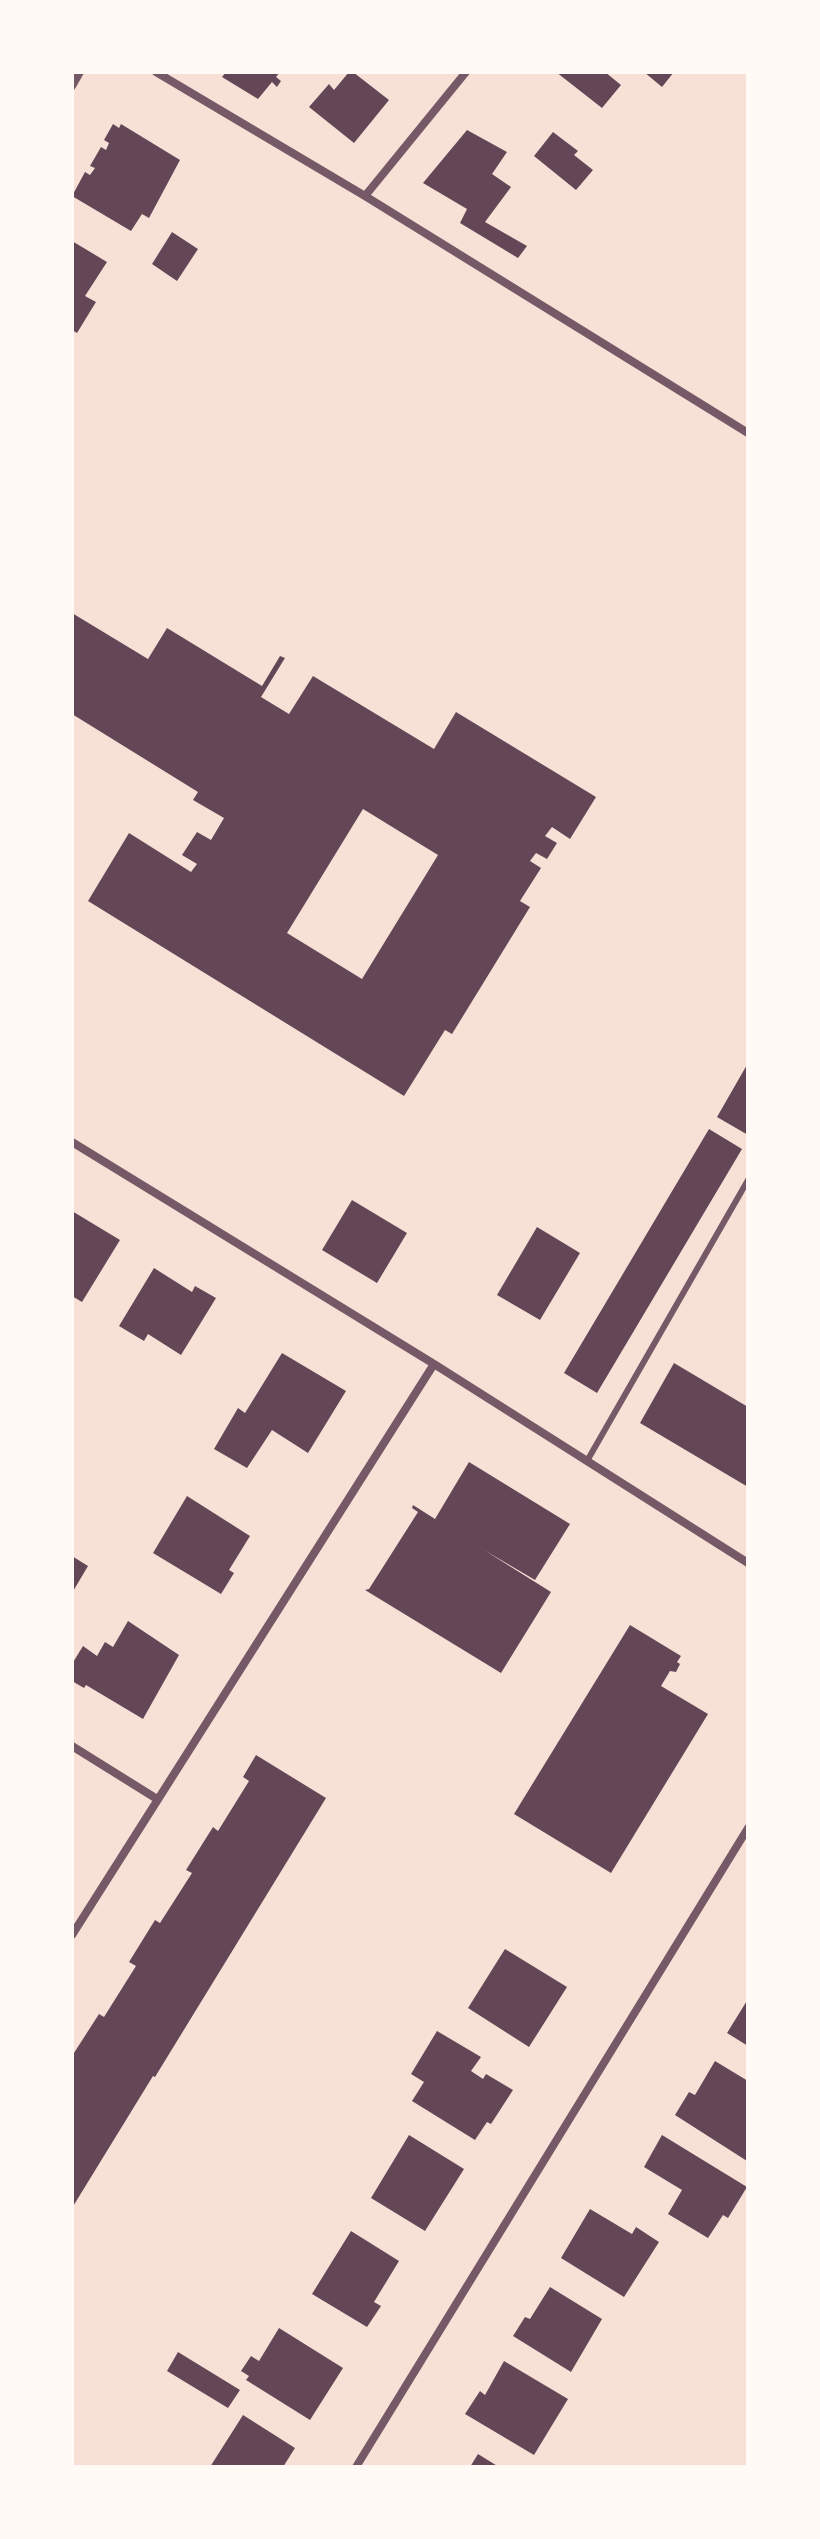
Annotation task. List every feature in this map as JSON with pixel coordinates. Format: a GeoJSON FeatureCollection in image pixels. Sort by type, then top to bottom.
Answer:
{"type":"FeatureCollection","features":[{"type":"Feature","properties":{"kind":"street"},"geometry":{"type":"LineString","coordinates":[[72,86],[80,72]]}},
{"type":"Feature","properties":{"kind":"street"},"geometry":{"type":"LineString","coordinates":[[156,72],[365,196],[748,433]]}},
{"type":"Feature","properties":{"kind":"street"},"geometry":{"type":"LineString","coordinates":[[365,196],[466,72]]}},
{"type":"Feature","properties":{"kind":"street"},"geometry":{"type":"LineString","coordinates":[[72,1142],[434,1364],[748,1563]]}},
{"type":"Feature","properties":{"kind":"street"},"geometry":{"type":"LineString","coordinates":[[72,1935],[434,1364]]}},
{"type":"Feature","properties":{"kind":"street"},"geometry":{"type":"LineString","coordinates":[[72,1746],[157,1799]]}},
{"type":"Feature","properties":{"kind":"street"},"geometry":{"type":"LineString","coordinates":[[356,2467],[748,1828]]}},
{"type":"Feature","properties":{"kind":"lane"},"geometry":{"type":"LineString","coordinates":[[587,1461],[748,1180]]}},
{"type":"Feature","properties":{"kind":"building"},"geometry":{"type":"Polygon","coordinates":[[[226,72],[280,72],[276,77],[281,81],[277,87],[272,82],[258,99],[222,77],[226,72]]]}},
{"type":"Feature","properties":{"kind":"building"},"geometry":{"type":"Polygon","coordinates":[[[349,72],[389,100],[354,143],[309,107],[329,84],[334,90],[349,72]]]}},
{"type":"Feature","properties":{"kind":"building"},"geometry":{"type":"Polygon","coordinates":[[[556,72],[605,72],[621,85],[602,108],[556,72]]]}},
{"type":"Feature","properties":{"kind":"building"},"geometry":{"type":"Polygon","coordinates":[[[644,72],[674,72],[662,87],[644,72]]]}},
{"type":"Feature","properties":{"kind":"building"},"geometry":{"type":"Polygon","coordinates":[[[113,124],[119,128],[121,124],[180,160],[149,218],[142,214],[131,231],[72,196],[85,172],[90,175],[95,168],[90,166],[101,147],[106,150],[109,143],[104,140],[113,124]]]}},
{"type":"Feature","properties":{"kind":"building"},"geometry":{"type":"Polygon","coordinates":[[[467,130],[507,152],[492,174],[511,187],[485,222],[527,246],[518,258],[460,223],[467,209],[423,183],[467,130]]]}},
{"type":"Feature","properties":{"kind":"building"},"geometry":{"type":"Polygon","coordinates":[[[553,132],[578,151],[574,155],[593,170],[576,190],[534,156],[553,132]]]}},
{"type":"Feature","properties":{"kind":"building"},"geometry":{"type":"Polygon","coordinates":[[[172,232],[198,249],[177,281],[152,264],[172,232]]]}},
{"type":"Feature","properties":{"kind":"building"},"geometry":{"type":"Polygon","coordinates":[[[72,241],[107,262],[85,296],[96,302],[77,333],[72,330],[72,241]]]}},
{"type":"Feature","properties":{"kind":"building"},"geometry":{"type":"Polygon","coordinates":[[[72,613],[148,659],[167,628],[262,686],[280,656],[285,658],[261,697],[289,714],[313,676],[434,749],[456,712],[596,797],[570,839],[552,827],[545,836],[557,843],[547,859],[536,853],[530,861],[541,868],[520,901],[530,907],[452,1034],[445,1030],[404,1096],[88,901],[129,833],[191,872],[197,864],[182,855],[197,832],[211,840],[224,818],[193,800],[198,792],[72,714],[72,613]],[[363,809],[287,933],[362,979],[438,855],[363,809]]]}},
{"type":"Feature","properties":{"kind":"building"},"geometry":{"type":"Polygon","coordinates":[[[748,1063],[748,1135],[717,1117],[748,1063]]]}},
{"type":"Feature","properties":{"kind":"building"},"geometry":{"type":"Polygon","coordinates":[[[709,1129],[742,1149],[597,1393],[564,1373],[709,1129]]]}},
{"type":"Feature","properties":{"kind":"building"},"geometry":{"type":"Polygon","coordinates":[[[352,1200],[407,1233],[377,1283],[322,1250],[352,1200]]]}},
{"type":"Feature","properties":{"kind":"building"},"geometry":{"type":"Polygon","coordinates":[[[72,1211],[120,1240],[82,1302],[72,1296],[72,1211]]]}},
{"type":"Feature","properties":{"kind":"building"},"geometry":{"type":"Polygon","coordinates":[[[537,1227],[580,1253],[540,1320],[497,1295],[537,1227]]]}},
{"type":"Feature","properties":{"kind":"building"},"geometry":{"type":"Polygon","coordinates":[[[154,1268],[192,1292],[195,1286],[216,1298],[181,1355],[148,1334],[144,1341],[119,1326],[154,1268]]]}},
{"type":"Feature","properties":{"kind":"building"},"geometry":{"type":"Polygon","coordinates":[[[282,1353],[346,1391],[308,1453],[272,1430],[247,1468],[214,1449],[238,1408],[245,1413],[282,1353]]]}},
{"type":"Feature","properties":{"kind":"building"},"geometry":{"type":"Polygon","coordinates":[[[674,1363],[748,1407],[748,1487],[640,1423],[674,1363]]]}},
{"type":"Feature","properties":{"kind":"building"},"geometry":{"type":"Polygon","coordinates":[[[469,1462],[570,1524],[535,1580],[484,1550],[551,1592],[501,1673],[365,1590],[369,1589],[418,1512],[412,1508],[413,1505],[435,1519],[469,1462]]]}},
{"type":"Feature","properties":{"kind":"building"},"geometry":{"type":"Polygon","coordinates":[[[187,1496],[250,1536],[229,1570],[234,1573],[221,1594],[153,1553],[187,1496]]]}},
{"type":"Feature","properties":{"kind":"building"},"geometry":{"type":"Polygon","coordinates":[[[72,1556],[88,1566],[72,1593],[72,1556]]]}},
{"type":"Feature","properties":{"kind":"building"},"geometry":{"type":"Polygon","coordinates":[[[128,1621],[179,1655],[143,1719],[86,1685],[84,1688],[72,1681],[72,1664],[83,1646],[97,1656],[105,1642],[113,1647],[128,1621]]]}},
{"type":"Feature","properties":{"kind":"building"},"geometry":{"type":"Polygon","coordinates":[[[630,1625],[681,1656],[676,1672],[670,1671],[661,1686],[708,1714],[611,1873],[514,1814],[630,1625]]]}},
{"type":"Feature","properties":{"kind":"building"},"geometry":{"type":"Polygon","coordinates":[[[256,1755],[326,1798],[72,2208],[72,2056],[99,2014],[104,2017],[136,1966],[129,1962],[155,1920],[160,1923],[192,1873],[186,1870],[213,1827],[218,1831],[249,1781],[243,1777],[256,1755]]]}},
{"type":"Feature","properties":{"kind":"building"},"geometry":{"type":"Polygon","coordinates":[[[505,1949],[567,1987],[529,2047],[468,2008],[505,1949]]]}},
{"type":"Feature","properties":{"kind":"building"},"geometry":{"type":"Polygon","coordinates":[[[748,1999],[748,2046],[727,2033],[748,1999]]]}},
{"type":"Feature","properties":{"kind":"building"},"geometry":{"type":"Polygon","coordinates":[[[437,2031],[481,2057],[471,2071],[483,2079],[486,2074],[513,2090],[491,2124],[487,2122],[475,2140],[412,2101],[424,2082],[411,2074],[437,2031]]]}},
{"type":"Feature","properties":{"kind":"building"},"geometry":{"type":"Polygon","coordinates":[[[715,2061],[748,2081],[747,2161],[675,2115],[689,2092],[695,2095],[715,2061]]]}},
{"type":"Feature","properties":{"kind":"building"},"geometry":{"type":"Polygon","coordinates":[[[409,2135],[464,2169],[425,2231],[371,2198],[409,2135]]]}},
{"type":"Feature","properties":{"kind":"building"},"geometry":{"type":"Polygon","coordinates":[[[662,2135],[747,2187],[728,2218],[723,2215],[708,2238],[668,2214],[682,2190],[644,2167],[662,2135]]]}},
{"type":"Feature","properties":{"kind":"building"},"geometry":{"type":"Polygon","coordinates":[[[590,2209],[632,2234],[636,2227],[659,2242],[624,2297],[561,2258],[590,2209]]]}},
{"type":"Feature","properties":{"kind":"building"},"geometry":{"type":"Polygon","coordinates":[[[351,2231],[399,2261],[374,2302],[381,2306],[367,2327],[312,2294],[351,2231]]]}},
{"type":"Feature","properties":{"kind":"building"},"geometry":{"type":"Polygon","coordinates":[[[550,2287],[602,2319],[571,2372],[513,2336],[525,2317],[530,2319],[550,2287]]]}},
{"type":"Feature","properties":{"kind":"building"},"geometry":{"type":"Polygon","coordinates":[[[279,2328],[343,2368],[310,2420],[246,2380],[249,2376],[241,2371],[251,2356],[259,2361],[279,2328]]]}},
{"type":"Feature","properties":{"kind":"building"},"geometry":{"type":"Polygon","coordinates":[[[178,2352],[240,2390],[228,2408],[167,2371],[178,2352]]]}},
{"type":"Feature","properties":{"kind":"building"},"geometry":{"type":"Polygon","coordinates":[[[504,2361],[568,2399],[534,2455],[465,2414],[480,2391],[485,2395],[504,2361]]]}},
{"type":"Feature","properties":{"kind":"building"},"geometry":{"type":"Polygon","coordinates":[[[243,2415],[295,2448],[283,2467],[210,2467],[243,2415]]]}},
{"type":"Feature","properties":{"kind":"building"},"geometry":{"type":"Polygon","coordinates":[[[478,2454],[499,2467],[470,2467],[478,2454]]]}}]}
